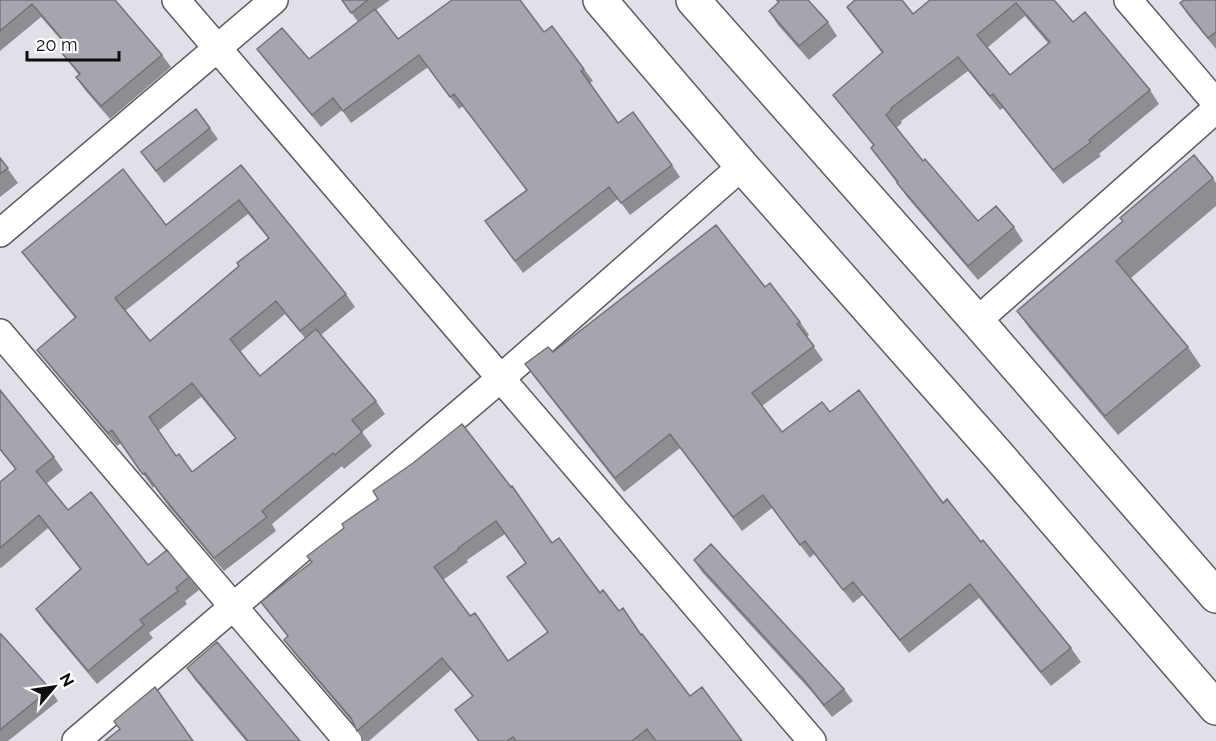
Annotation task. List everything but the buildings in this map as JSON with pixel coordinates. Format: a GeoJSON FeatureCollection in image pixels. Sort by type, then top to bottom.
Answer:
{"type":"FeatureCollection","features":[{"type":"Feature","properties":{"kind":"main road"},"geometry":{"type":"LineString","coordinates":[[600,0],[742,166],[997,454],[1216,708]]}},
{"type":"Feature","properties":{"kind":"main road"},"geometry":{"type":"LineString","coordinates":[[693,0],[1216,596]]}},
{"type":"Feature","properties":{"kind":"street"},"geometry":{"type":"LineString","coordinates":[[176,0],[812,741]]}},
{"type":"Feature","properties":{"kind":"street"},"geometry":{"type":"LineString","coordinates":[[0,233],[274,0]]}},
{"type":"Feature","properties":{"kind":"street"},"geometry":{"type":"LineString","coordinates":[[1128,0],[1216,103]]}},
{"type":"Feature","properties":{"kind":"street"},"geometry":{"type":"LineString","coordinates":[[977,321],[1216,109]]}},
{"type":"Feature","properties":{"kind":"street"},"geometry":{"type":"LineString","coordinates":[[76,741],[501,378],[742,166]]}},
{"type":"Feature","properties":{"kind":"street"},"geometry":{"type":"LineString","coordinates":[[0,333],[348,741]]}}]}
